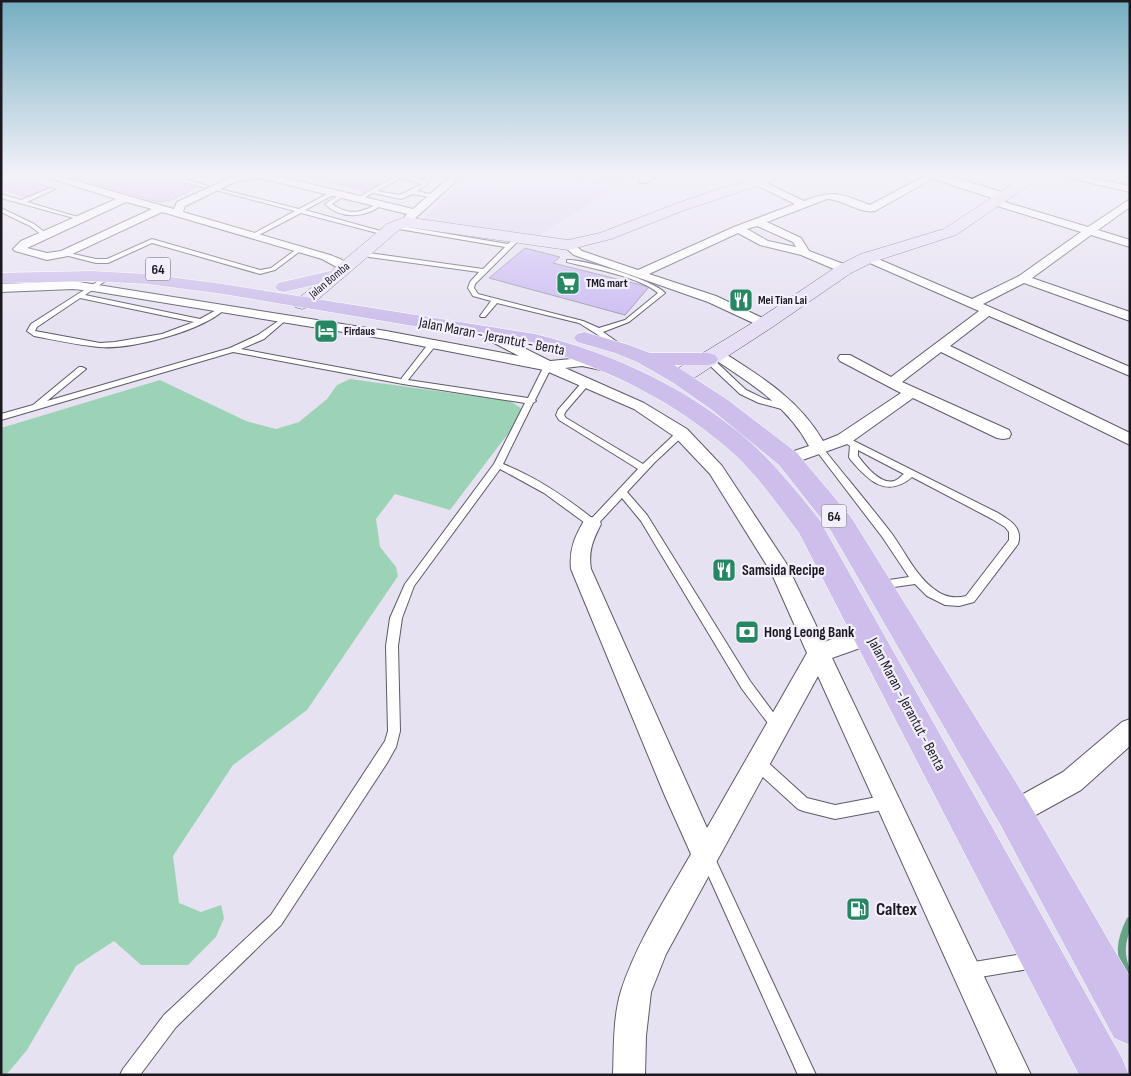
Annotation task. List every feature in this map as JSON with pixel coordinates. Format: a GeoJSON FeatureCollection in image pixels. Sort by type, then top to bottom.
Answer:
{"type":"FeatureCollection","features":[{"type":"Feature","properties":{"kind":"main road","name":"Jalan Bomba"},"geometry":{"type":"LineString","coordinates":[[323,294],[398,224]]}},
{"type":"Feature","properties":{"kind":"main road","name":"Jalan Bomba"},"geometry":{"type":"LineString","coordinates":[[323,294],[401,224]]}},
{"type":"Feature","properties":{"kind":"main road"},"geometry":{"type":"LineString","coordinates":[[431,224],[568,253],[635,224]]}},
{"type":"Feature","properties":{"kind":"main road"},"geometry":{"type":"LineString","coordinates":[[727,436],[728,431],[720,421],[676,389],[673,383],[680,376],[764,324],[845,269],[867,258],[950,232],[962,224]]}},
{"type":"Feature","properties":{"kind":"main road","name":"Jalan Maran - Jerantut - Benta"},"geometry":{"type":"LineString","coordinates":[[1,271],[90,268],[161,269],[323,294],[487,316],[535,340],[575,352],[631,360],[680,376],[756,432],[788,459],[841,524],[1014,813],[1130,1022]]}},
{"type":"Feature","properties":{"kind":"main road","name":"Jalan Maran - Jerantut - Benta"},"geometry":{"type":"LineString","coordinates":[[1,278],[100,282],[146,279],[223,289],[323,294],[394,327],[487,316]]}},
{"type":"Feature","properties":{"kind":"main road"},"geometry":{"type":"LineString","coordinates":[[35,286],[100,282]]}},
{"type":"Feature","properties":{"kind":"main road"},"geometry":{"type":"LineString","coordinates":[[631,360],[712,356]]}},
{"type":"Feature","properties":{"kind":"main road","name":"Jalan Maran - Jerantut - Benta"},"geometry":{"type":"LineString","coordinates":[[631,360],[681,402],[727,436],[773,480],[809,526],[870,634],[1105,1075]]}},
{"type":"Feature","properties":{"kind":"street"},"geometry":{"type":"LineString","coordinates":[[67,224],[25,243],[19,249],[47,257],[64,254],[128,224]]}},
{"type":"Feature","properties":{"kind":"street"},"geometry":{"type":"LineString","coordinates":[[100,282],[222,309],[323,294],[339,262],[212,224]]}},
{"type":"Feature","properties":{"kind":"street"},"geometry":{"type":"LineString","coordinates":[[326,257],[355,253],[381,232],[397,224]]}},
{"type":"Feature","properties":{"kind":"street"},"geometry":{"type":"LineString","coordinates":[[639,274],[752,224]]}},
{"type":"Feature","properties":{"kind":"street"},"geometry":{"type":"LineString","coordinates":[[763,224],[797,240],[805,253]]}},
{"type":"Feature","properties":{"kind":"street"},"geometry":{"type":"LineString","coordinates":[[1069,224],[1130,244]]}},
{"type":"Feature","properties":{"kind":"street"},"geometry":{"type":"LineString","coordinates":[[972,304],[1023,279],[1098,224]]}},
{"type":"Feature","properties":{"kind":"street"},"geometry":{"type":"LineString","coordinates":[[738,229],[771,246],[805,253],[845,269]]}},
{"type":"Feature","properties":{"kind":"street"},"geometry":{"type":"LineString","coordinates":[[568,253],[578,253],[592,263],[639,274],[712,299],[764,324]]}},
{"type":"Feature","properties":{"kind":"street"},"geometry":{"type":"LineString","coordinates":[[867,258],[1130,372]]}},
{"type":"Feature","properties":{"kind":"street"},"geometry":{"type":"LineString","coordinates":[[1023,279],[1130,317]]}},
{"type":"Feature","properties":{"kind":"street"},"geometry":{"type":"LineString","coordinates":[[1,288],[35,286]]}},
{"type":"Feature","properties":{"kind":"street"},"geometry":{"type":"LineString","coordinates":[[892,383],[987,311]]}},
{"type":"Feature","properties":{"kind":"street"},"geometry":{"type":"LineString","coordinates":[[487,316],[548,366],[582,362],[631,360]]}},
{"type":"Feature","properties":{"kind":"street"},"geometry":{"type":"LineString","coordinates":[[394,327],[432,345],[548,366],[587,382],[639,406],[681,433],[716,470],[774,561],[819,653],[1014,1075]]}},
{"type":"Feature","properties":{"kind":"street"},"geometry":{"type":"LineString","coordinates":[[941,347],[1130,440]]}},
{"type":"Feature","properties":{"kind":"street"},"geometry":{"type":"LineString","coordinates":[[712,356],[762,385],[793,409],[811,433],[819,449]]}},
{"type":"Feature","properties":{"kind":"street"},"geometry":{"type":"LineString","coordinates":[[845,358],[892,383],[1002,434]]}},
{"type":"Feature","properties":{"kind":"street"},"geometry":{"type":"LineString","coordinates":[[788,459],[850,441],[912,392]]}},
{"type":"Feature","properties":{"kind":"street"},"geometry":{"type":"LineString","coordinates":[[592,524],[583,538],[578,551],[581,570],[674,788],[706,856]]}},
{"type":"Feature","properties":{"kind":"street"},"geometry":{"type":"LineString","coordinates":[[629,1075],[630,1036],[636,992],[655,946],[819,653],[870,634]]}},
{"type":"Feature","properties":{"kind":"street"},"geometry":{"type":"LineString","coordinates":[[1014,813],[1072,781],[1130,730]]}},
{"type":"Feature","properties":{"kind":"lane"},"geometry":{"type":"LineString","coordinates":[[30,224],[44,234]]}},
{"type":"Feature","properties":{"kind":"lane"},"geometry":{"type":"LineString","coordinates":[[253,236],[275,224]]}},
{"type":"Feature","properties":{"kind":"lane"},"geometry":{"type":"LineString","coordinates":[[351,224],[381,232]]}},
{"type":"Feature","properties":{"kind":"lane"},"geometry":{"type":"LineString","coordinates":[[64,254],[108,262],[152,240],[260,272],[273,269],[300,249]]}},
{"type":"Feature","properties":{"kind":"lane"},"geometry":{"type":"LineString","coordinates":[[514,242],[472,283],[471,288],[487,316],[569,318],[598,330],[631,360]]}},
{"type":"Feature","properties":{"kind":"lane"},"geometry":{"type":"LineString","coordinates":[[369,255],[485,271]]}},
{"type":"Feature","properties":{"kind":"lane"},"geometry":{"type":"LineString","coordinates":[[592,263],[647,283],[662,293],[627,321],[598,330]]}},
{"type":"Feature","properties":{"kind":"lane"},"geometry":{"type":"LineString","coordinates":[[100,282],[34,326],[31,331],[34,334],[100,345],[111,345],[144,339],[202,322],[222,309]]}},
{"type":"Feature","properties":{"kind":"lane"},"geometry":{"type":"LineString","coordinates":[[1,417],[233,350],[261,337],[323,294]]}},
{"type":"Feature","properties":{"kind":"lane"},"geometry":{"type":"LineString","coordinates":[[79,296],[202,322]]}},
{"type":"Feature","properties":{"kind":"lane"},"geometry":{"type":"LineString","coordinates":[[402,382],[432,345]]}},
{"type":"Feature","properties":{"kind":"lane"},"geometry":{"type":"LineString","coordinates":[[233,350],[402,382],[532,401]]}},
{"type":"Feature","properties":{"kind":"lane"},"geometry":{"type":"LineString","coordinates":[[129,1075],[170,1021],[276,920],[391,743],[394,731],[392,646],[396,618],[410,584],[498,465],[548,366]]}},
{"type":"Feature","properties":{"kind":"lane"},"geometry":{"type":"LineString","coordinates":[[32,409],[82,369]]}},
{"type":"Feature","properties":{"kind":"lane"},"geometry":{"type":"LineString","coordinates":[[587,382],[562,410],[560,415],[563,420],[570,426],[644,468]]}},
{"type":"Feature","properties":{"kind":"lane"},"geometry":{"type":"LineString","coordinates":[[498,465],[517,472],[541,485],[592,524],[644,468],[681,433]]}},
{"type":"Feature","properties":{"kind":"lane"},"geometry":{"type":"LineString","coordinates":[[819,449],[897,549],[916,580],[932,593],[950,603],[960,603],[970,599],[1014,541],[1014,531],[1008,524],[995,516],[850,441]]}},
{"type":"Feature","properties":{"kind":"lane"},"geometry":{"type":"LineString","coordinates":[[850,441],[853,458],[867,474],[885,483],[895,484],[911,473]]}},
{"type":"Feature","properties":{"kind":"lane"},"geometry":{"type":"LineString","coordinates":[[622,492],[644,518],[746,685],[778,727]]}},
{"type":"Feature","properties":{"kind":"lane"},"geometry":{"type":"LineString","coordinates":[[878,586],[916,580]]}},
{"type":"Feature","properties":{"kind":"lane"},"geometry":{"type":"LineString","coordinates":[[758,763],[803,804],[835,812],[888,802]]}},
{"type":"Feature","properties":{"kind":"lane"},"geometry":{"type":"LineString","coordinates":[[706,856],[807,1075]]}},
{"type":"Feature","properties":{"kind":"lane"},"geometry":{"type":"LineString","coordinates":[[966,971],[1043,959]]}},
{"type":"Feature","properties":{"kind":"shaded area"},"geometry":{"type":"Polygon","coordinates":[[[461,224],[557,224],[539,235],[461,224]]]}},
{"type":"Feature","properties":{"kind":"green space"},"geometry":{"type":"Polygon","coordinates":[[[350,379],[510,401],[524,410],[523,414],[450,510],[395,494],[376,519],[380,547],[396,567],[398,576],[307,710],[233,765],[173,856],[179,903],[201,912],[221,905],[224,918],[216,937],[188,965],[141,965],[114,941],[76,966],[27,1050],[6,1075],[1,1075],[1,428],[160,380],[246,421],[276,429],[299,422],[327,399],[337,385],[350,379]]]}},
{"type":"Feature","properties":{"kind":"building","name":"TMG mart"},"geometry":{"type":"Polygon","coordinates":[[[525,248],[560,257],[553,263],[649,287],[625,315],[489,278],[525,248]]]}},
{"type":"Feature","properties":{"kind":"waterway"},"geometry":{"type":"LineString","coordinates":[[1128,975],[1123,961],[1122,948],[1124,935],[1130,921]]}},
{"type":"Feature","properties":{"kind":"place","name":"TMG mart"},"geometry":{"type":"Point","coordinates":[568,283]}},
{"type":"Feature","properties":{"kind":"place","name":"Mei Tian Lai"},"geometry":{"type":"Point","coordinates":[741,300]}},
{"type":"Feature","properties":{"kind":"place","name":"Firdaus"},"geometry":{"type":"Point","coordinates":[326,331]}},
{"type":"Feature","properties":{"kind":"place","name":"Samsida Recipe"},"geometry":{"type":"Point","coordinates":[724,570]}},
{"type":"Feature","properties":{"kind":"place","name":"Hong Leong Bank"},"geometry":{"type":"Point","coordinates":[747,632]}},
{"type":"Feature","properties":{"kind":"place","name":"Caltex"},"geometry":{"type":"Point","coordinates":[858,909]}}]}
